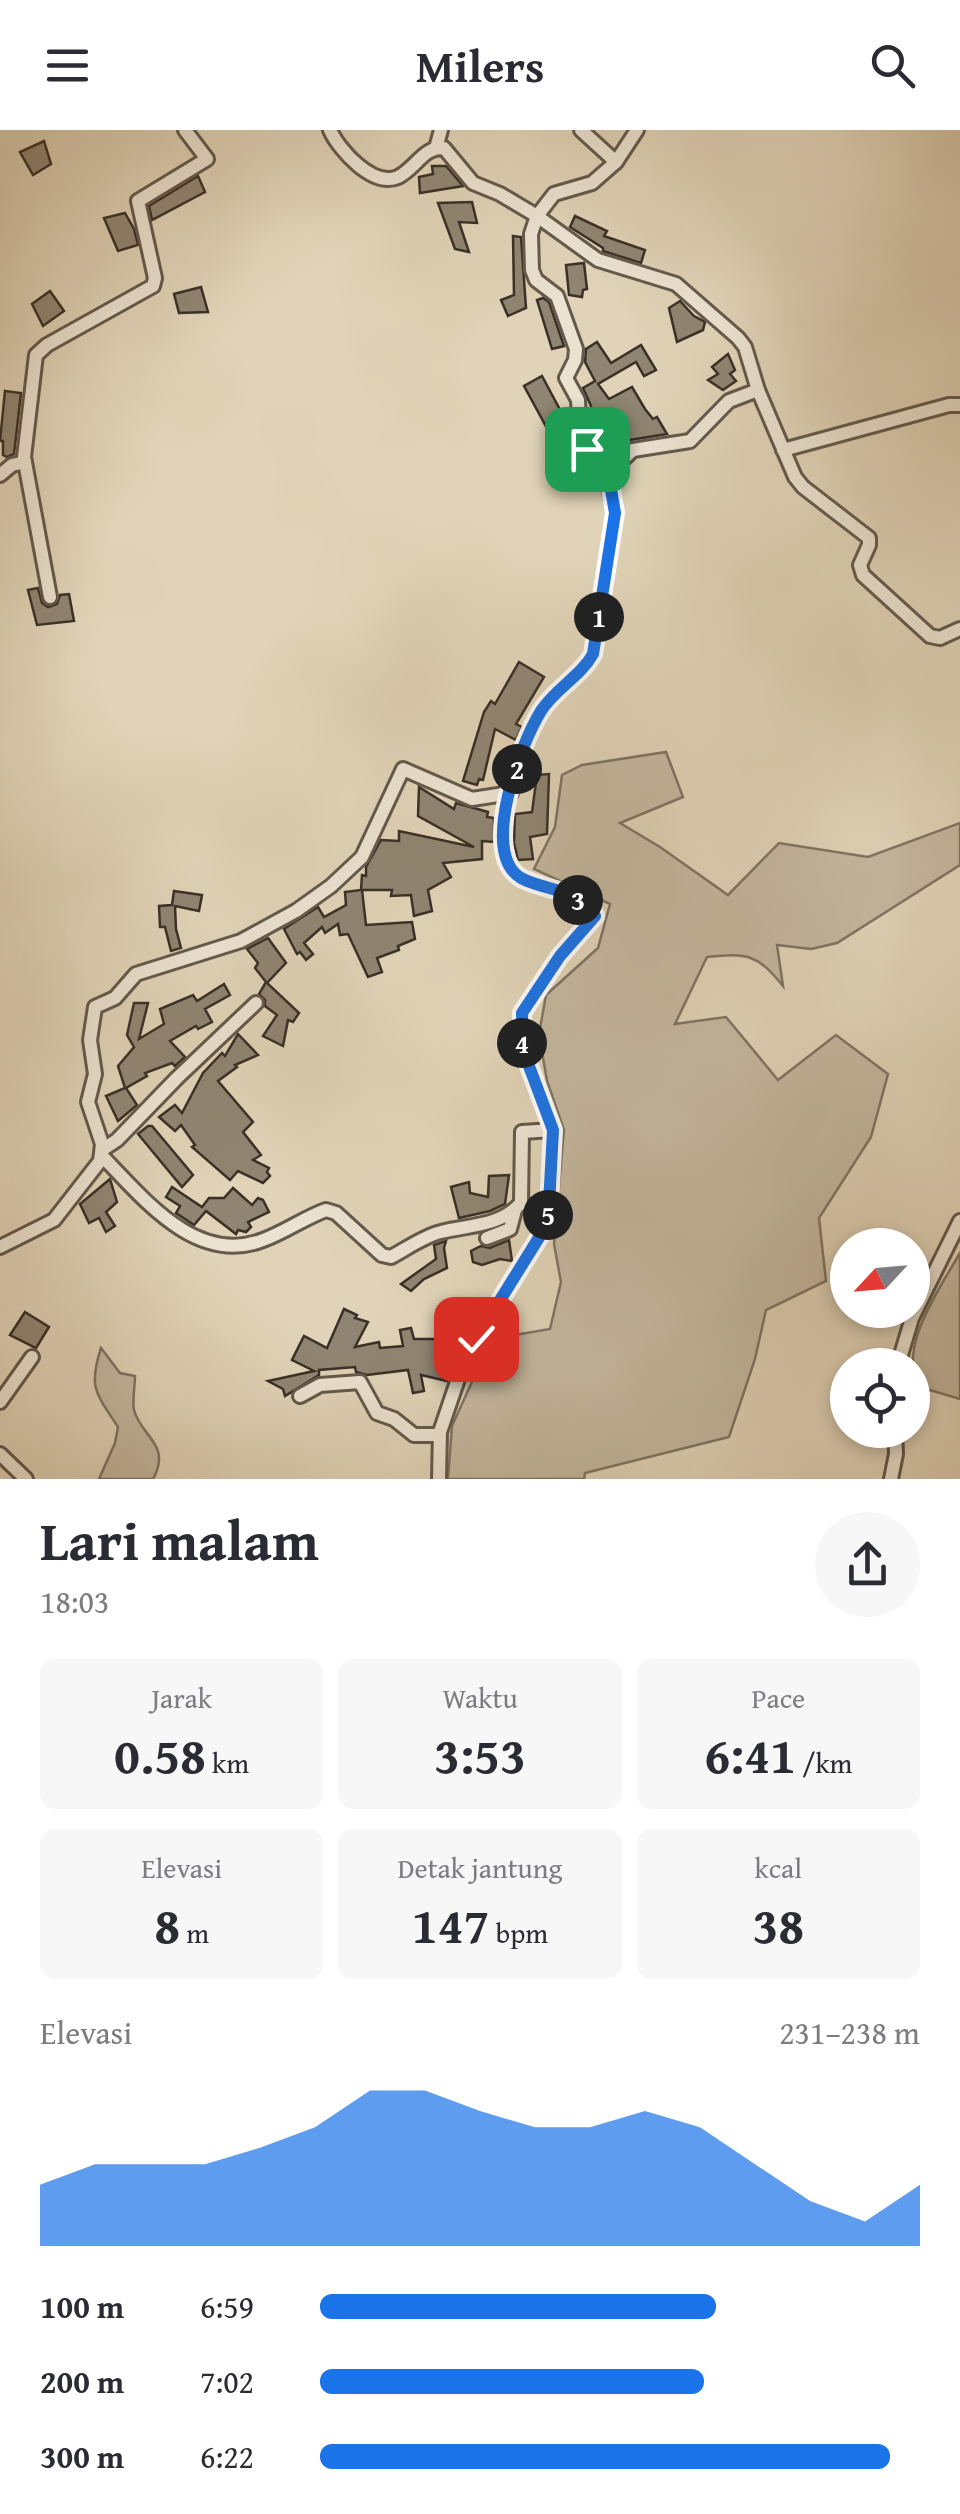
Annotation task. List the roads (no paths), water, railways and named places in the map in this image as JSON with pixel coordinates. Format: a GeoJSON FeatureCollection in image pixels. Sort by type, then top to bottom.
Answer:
{"type":"FeatureCollection","features":[{"type":"Feature","properties":{"kind":"street"},"geometry":{"type":"LineString","coordinates":[[50,597],[25,462],[35,360],[38,350],[153,286],[155,278],[138,201],[207,159],[185,130]]}},
{"type":"Feature","properties":{"kind":"street"},"geometry":{"type":"LineString","coordinates":[[330,130],[348,158],[364,170],[391,178],[401,175],[436,148],[441,130]]}},
{"type":"Feature","properties":{"kind":"street"},"geometry":{"type":"LineString","coordinates":[[581,130],[616,162]]}},
{"type":"Feature","properties":{"kind":"street"},"geometry":{"type":"LineString","coordinates":[[439,1479],[440,1435],[446,1409],[476,1339],[548,1223],[553,1130],[523,1050],[522,1013],[560,956],[595,916],[586,903],[519,877],[506,861],[502,833],[524,745],[540,712],[593,654],[615,513],[609,478],[580,436],[578,400],[566,378],[576,349],[557,296],[536,280],[530,242],[537,216],[554,194],[592,184],[616,162],[637,130]]}},
{"type":"Feature","properties":{"kind":"street"},"geometry":{"type":"LineString","coordinates":[[436,148],[448,151],[473,184],[500,194],[537,216],[598,260],[661,277],[684,289],[743,344],[795,477],[869,538],[870,545],[860,566],[863,575],[930,636],[944,637],[960,629]]}},
{"type":"Feature","properties":{"kind":"street"},"geometry":{"type":"LineString","coordinates":[[609,478],[615,466],[633,450],[690,441],[728,401],[758,390]]}},
{"type":"Feature","properties":{"kind":"street"},"geometry":{"type":"LineString","coordinates":[[783,450],[960,405]]}},
{"type":"Feature","properties":{"kind":"street"},"geometry":{"type":"LineString","coordinates":[[0,475],[12,465],[25,462]]}},
{"type":"Feature","properties":{"kind":"street"},"geometry":{"type":"LineString","coordinates":[[510,793],[472,799],[403,769],[362,857],[331,886],[296,911],[241,941],[136,974],[115,998],[95,1007],[90,1040],[96,1074],[88,1102],[102,1153],[158,1214],[218,1247],[261,1241],[326,1210],[336,1213],[382,1255],[391,1258],[436,1234],[478,1228],[515,1210],[521,1203],[522,1132],[553,1130]]}},
{"type":"Feature","properties":{"kind":"street"},"geometry":{"type":"LineString","coordinates":[[0,1248],[54,1220],[102,1153],[256,1003]]}},
{"type":"Feature","properties":{"kind":"street"},"geometry":{"type":"LineString","coordinates":[[488,1238],[510,1229],[515,1210]]}},
{"type":"Feature","properties":{"kind":"street"},"geometry":{"type":"LineString","coordinates":[[903,1348],[912,1318],[960,1222]]}},
{"type":"Feature","properties":{"kind":"street"},"geometry":{"type":"LineString","coordinates":[[0,1402],[32,1357]]}},
{"type":"Feature","properties":{"kind":"street"},"geometry":{"type":"LineString","coordinates":[[300,1396],[320,1386],[360,1382],[377,1413],[394,1419],[414,1435],[440,1435]]}},
{"type":"Feature","properties":{"kind":"street"},"geometry":{"type":"LineString","coordinates":[[891,1479],[896,1448]]}},
{"type":"Feature","properties":{"kind":"street"},"geometry":{"type":"LineString","coordinates":[[0,1454],[26,1479]]}}]}
